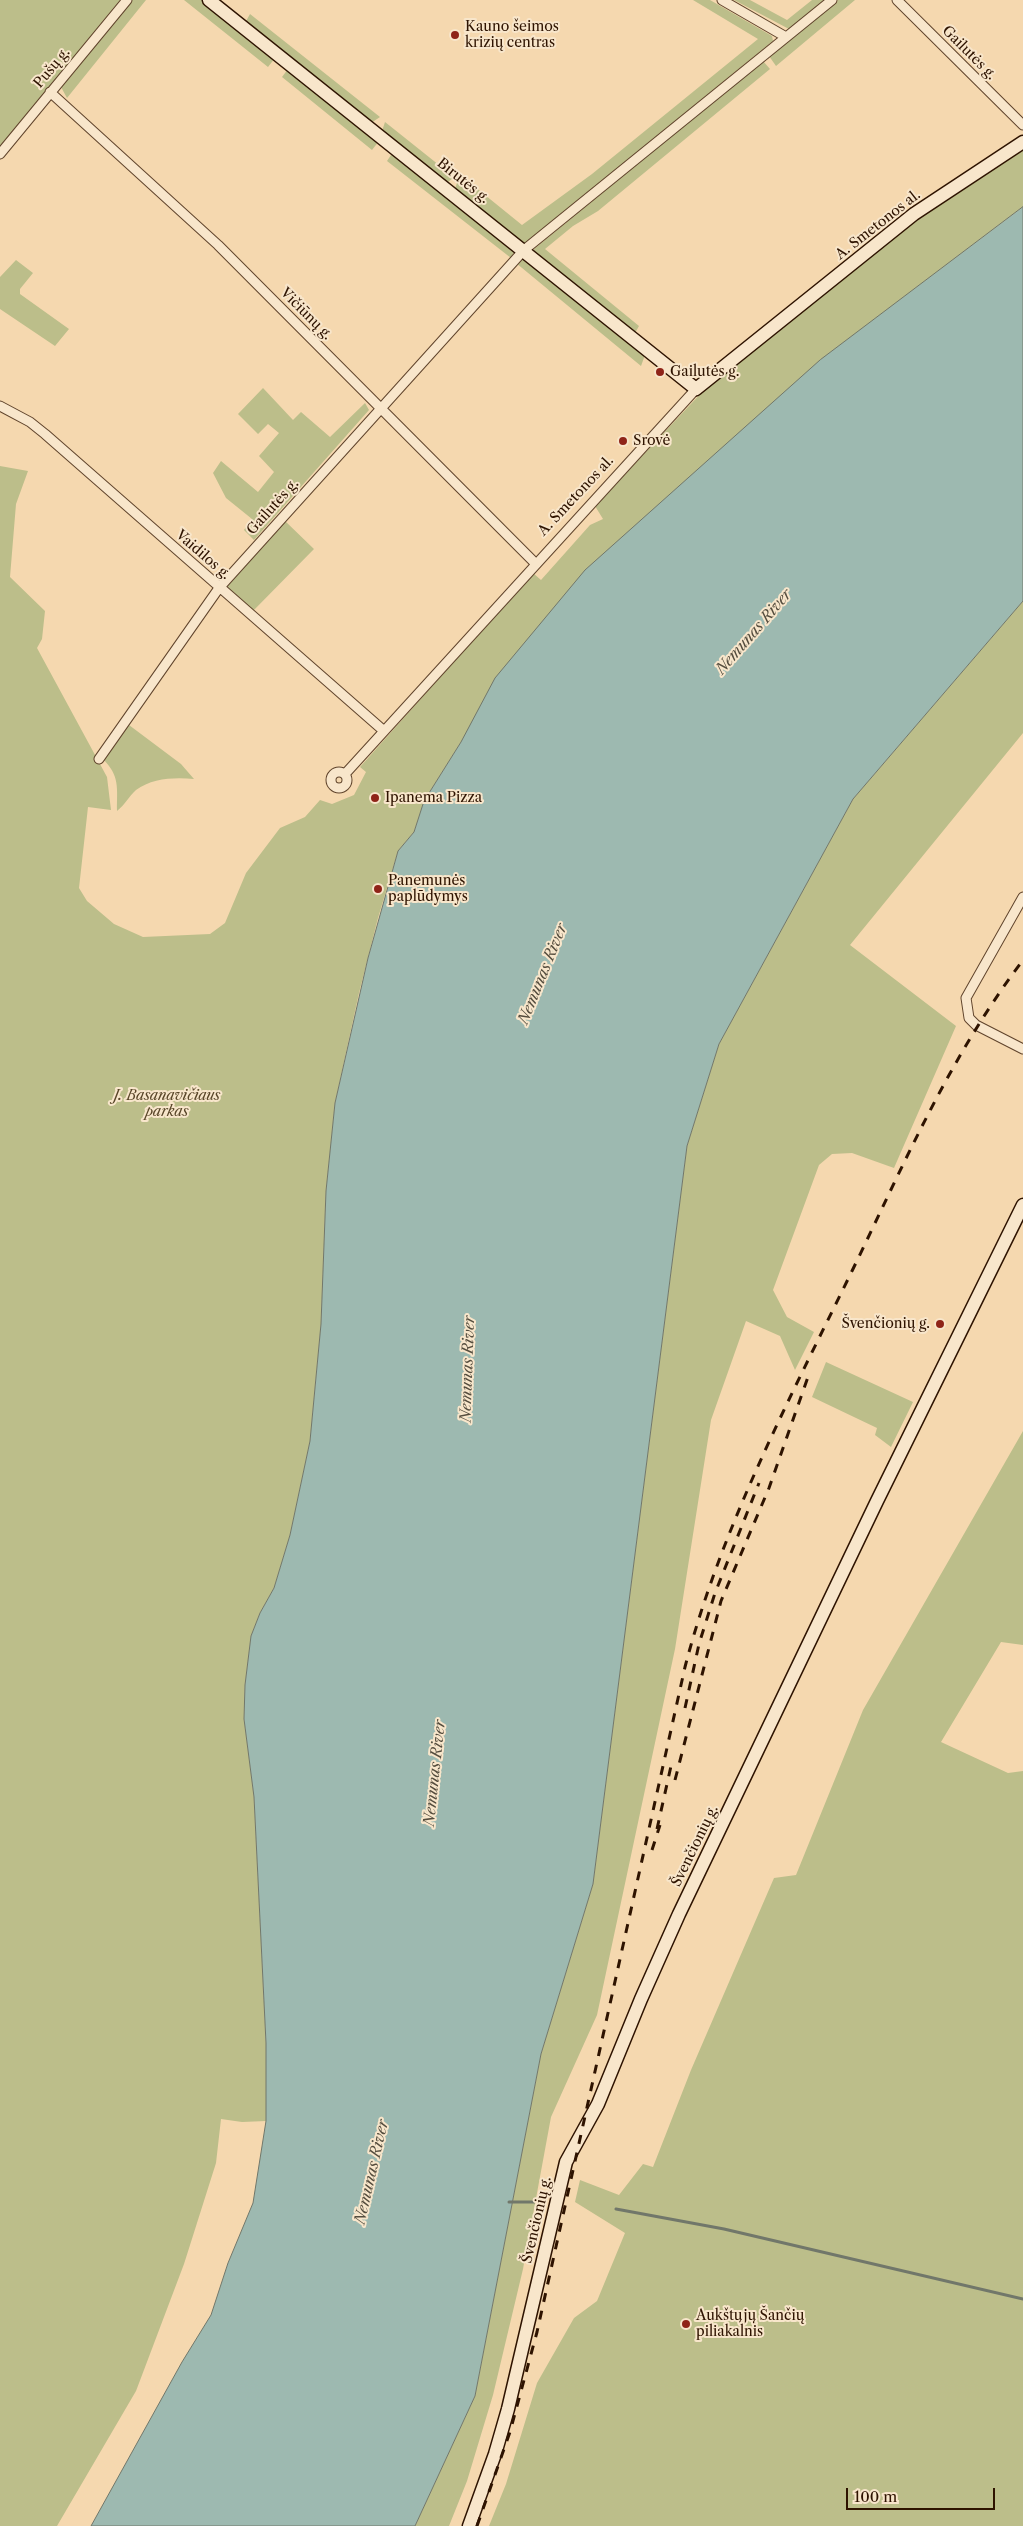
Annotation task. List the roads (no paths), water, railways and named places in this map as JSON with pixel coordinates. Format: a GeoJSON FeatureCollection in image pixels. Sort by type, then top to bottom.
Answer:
{"type":"FeatureCollection","features":[{"type":"Feature","properties":{"kind":"street","name":"Pušų g."},"geometry":{"type":"LineString","coordinates":[[0,154],[127,0]]}},
{"type":"Feature","properties":{"kind":"street","name":"Birutės g."},"geometry":{"type":"LineString","coordinates":[[209,0],[696,389]]}},
{"type":"Feature","properties":{"kind":"street"},"geometry":{"type":"LineString","coordinates":[[722,0],[786,37]]}},
{"type":"Feature","properties":{"kind":"street","name":"Gailutės g."},"geometry":{"type":"LineString","coordinates":[[98,759],[219,588],[524,250],[832,0]]}},
{"type":"Feature","properties":{"kind":"street","name":"Gailutės g."},"geometry":{"type":"LineString","coordinates":[[896,0],[1023,125]]}},
{"type":"Feature","properties":{"kind":"street","name":"Vičiūnų g."},"geometry":{"type":"LineString","coordinates":[[50,92],[218,245],[535,563]]}},
{"type":"Feature","properties":{"kind":"street","name":"A. Smetonos al."},"geometry":{"type":"LineString","coordinates":[[345,774],[535,563],[696,389],[914,214],[1023,142]]}},
{"type":"Feature","properties":{"kind":"street","name":"Vaidilos g."},"geometry":{"type":"LineString","coordinates":[[0,406],[30,422],[384,731]]}},
{"type":"Feature","properties":{"kind":"street"},"geometry":{"type":"LineString","coordinates":[[1023,897],[966,998],[969,1018],[976,1025],[1023,1049]]}},
{"type":"Feature","properties":{"kind":"street","name":"Švenčionių g."},"geometry":{"type":"LineString","coordinates":[[469,2526],[495,2454],[508,2409],[566,2162],[598,2104],[630,2024],[679,1914],[877,1501],[1023,1205]]}},
{"type":"Feature","properties":{"kind":"water","name":"Nemunas River"},"geometry":{"type":"Polygon","coordinates":[[[1023,207],[1023,601],[853,799],[719,1044],[687,1146],[593,1884],[541,2054],[475,2396],[415,2526],[91,2526],[182,2362],[211,2315],[228,2263],[253,2203],[266,2121],[266,2043],[254,1797],[244,1719],[245,1685],[251,1636],[260,1613],[274,1588],[290,1535],[310,1441],[321,1324],[326,1191],[335,1103],[368,958],[398,851],[414,832],[424,801],[461,742],[495,678],[585,570],[820,360],[1023,207]]]}},
{"type":"Feature","properties":{"kind":"waterway"},"geometry":{"type":"LineString","coordinates":[[509,2202],[534,2202]]}},
{"type":"Feature","properties":{"kind":"waterway"},"geometry":{"type":"LineString","coordinates":[[616,2209],[724,2229],[1023,2299]]}},
{"type":"Feature","properties":{"kind":"railway"},"geometry":{"type":"LineString","coordinates":[[477,2526],[510,2432],[537,2332],[685,1667],[717,1565],[758,1465],[930,1111],[973,1035],[1023,960]]}},
{"type":"Feature","properties":{"kind":"railway"},"geometry":{"type":"LineString","coordinates":[[675,1780],[721,1601],[769,1488],[808,1377]]}},
{"type":"Feature","properties":{"kind":"railway"},"geometry":{"type":"LineString","coordinates":[[685,1708],[699,1644],[715,1593],[759,1483]]}},
{"type":"Feature","properties":{"kind":"railway"},"geometry":{"type":"LineString","coordinates":[[657,1829],[671,1766]]}},
{"type":"Feature","properties":{"kind":"railway"},"geometry":{"type":"LineString","coordinates":[[652,1850],[660,1825]]}},
{"type":"Feature","properties":{"kind":"place","name":"Kauno šeimos krizių centras"},"geometry":{"type":"Point","coordinates":[455,35]}},
{"type":"Feature","properties":{"kind":"place","name":"Gailutės g."},"geometry":{"type":"Point","coordinates":[660,372]}},
{"type":"Feature","properties":{"kind":"place","name":"Srovė"},"geometry":{"type":"Point","coordinates":[623,441]}},
{"type":"Feature","properties":{"kind":"place","name":"Ipanema Pizza"},"geometry":{"type":"Point","coordinates":[375,798]}},
{"type":"Feature","properties":{"kind":"place","name":"Panemunės paplūdymys"},"geometry":{"type":"Point","coordinates":[378,889]}},
{"type":"Feature","properties":{"kind":"place","name":"Švenčionių g."},"geometry":{"type":"Point","coordinates":[940,1324]}},
{"type":"Feature","properties":{"kind":"place","name":"Aukštųjų Šančių piliakalnis"},"geometry":{"type":"Point","coordinates":[686,2324]}},
{"type":"Feature","properties":{"kind":"park label","name":"J. Basanavičiaus parkas"},"geometry":{"type":"Point","coordinates":[167,1104]}}]}
